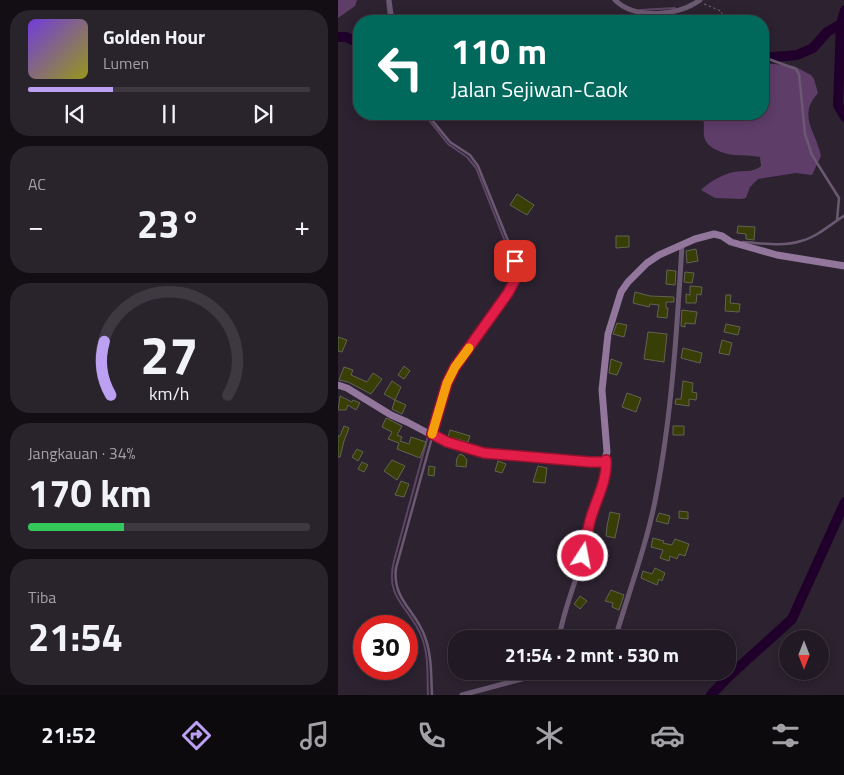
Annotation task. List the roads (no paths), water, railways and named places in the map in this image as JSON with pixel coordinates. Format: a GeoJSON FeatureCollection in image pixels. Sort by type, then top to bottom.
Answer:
{"type":"FeatureCollection","features":[{"type":"Feature","properties":{"kind":"street"},"geometry":{"type":"LineString","coordinates":[[389,0],[391,15]]}},
{"type":"Feature","properties":{"kind":"street"},"geometry":{"type":"LineString","coordinates":[[614,0],[628,10],[648,13],[676,11],[699,1]]}},
{"type":"Feature","properties":{"kind":"street"},"geometry":{"type":"LineString","coordinates":[[561,630],[583,556],[590,520],[604,478],[607,452],[602,404],[602,379],[608,334],[621,292],[636,273],[659,255],[705,235],[714,234],[722,236],[731,242],[777,255],[844,266]]}},
{"type":"Feature","properties":{"kind":"street"},"geometry":{"type":"LineString","coordinates":[[618,630],[634,580],[656,496],[671,398],[682,245]]}},
{"type":"Feature","properties":{"kind":"street"},"geometry":{"type":"LineString","coordinates":[[338,385],[347,388],[390,415],[447,442],[484,453],[590,462],[604,462],[606,460]]}},
{"type":"Feature","properties":{"kind":"street"},"geometry":{"type":"LineString","coordinates":[[462,695],[518,680]]}},
{"type":"Feature","properties":{"kind":"lane"},"geometry":{"type":"LineString","coordinates":[[769,60],[796,69],[799,74],[805,134],[812,155],[839,198],[837,220]]}},
{"type":"Feature","properties":{"kind":"lane"},"geometry":{"type":"LineString","coordinates":[[432,120],[450,142],[470,155],[478,166],[513,253],[517,276],[508,293],[455,367],[447,383],[429,433],[413,509],[397,562],[395,580],[397,590],[419,623],[425,637],[431,668],[432,695]]}},
{"type":"Feature","properties":{"kind":"lane"},"geometry":{"type":"LineString","coordinates":[[731,242],[785,244],[800,242],[810,238],[844,215]]}},
{"type":"Feature","properties":{"kind":"waterway"},"geometry":{"type":"LineString","coordinates":[[387,1],[388,15]]}},
{"type":"Feature","properties":{"kind":"waterway"},"geometry":{"type":"LineString","coordinates":[[640,10],[675,8]]}},
{"type":"Feature","properties":{"kind":"waterway"},"geometry":{"type":"LineString","coordinates":[[845,10],[841,24],[838,105],[845,117]]}},
{"type":"Feature","properties":{"kind":"waterway"},"geometry":{"type":"LineString","coordinates":[[769,57],[797,55],[813,48],[827,32],[841,24]]}},
{"type":"Feature","properties":{"kind":"waterway"},"geometry":{"type":"LineString","coordinates":[[338,37],[346,37],[353,40]]}},
{"type":"Feature","properties":{"kind":"waterway"},"geometry":{"type":"LineString","coordinates":[[429,120],[448,144],[467,157],[476,168],[510,254],[514,275],[506,291],[452,365],[444,382],[429,432]]}},
{"type":"Feature","properties":{"kind":"waterway"},"geometry":{"type":"LineString","coordinates":[[428,436],[392,574],[393,585],[400,603],[412,618],[422,638],[427,659],[428,695]]}},
{"type":"Feature","properties":{"kind":"waterway"},"geometry":{"type":"LineString","coordinates":[[711,695],[792,619],[845,502]]}}]}
